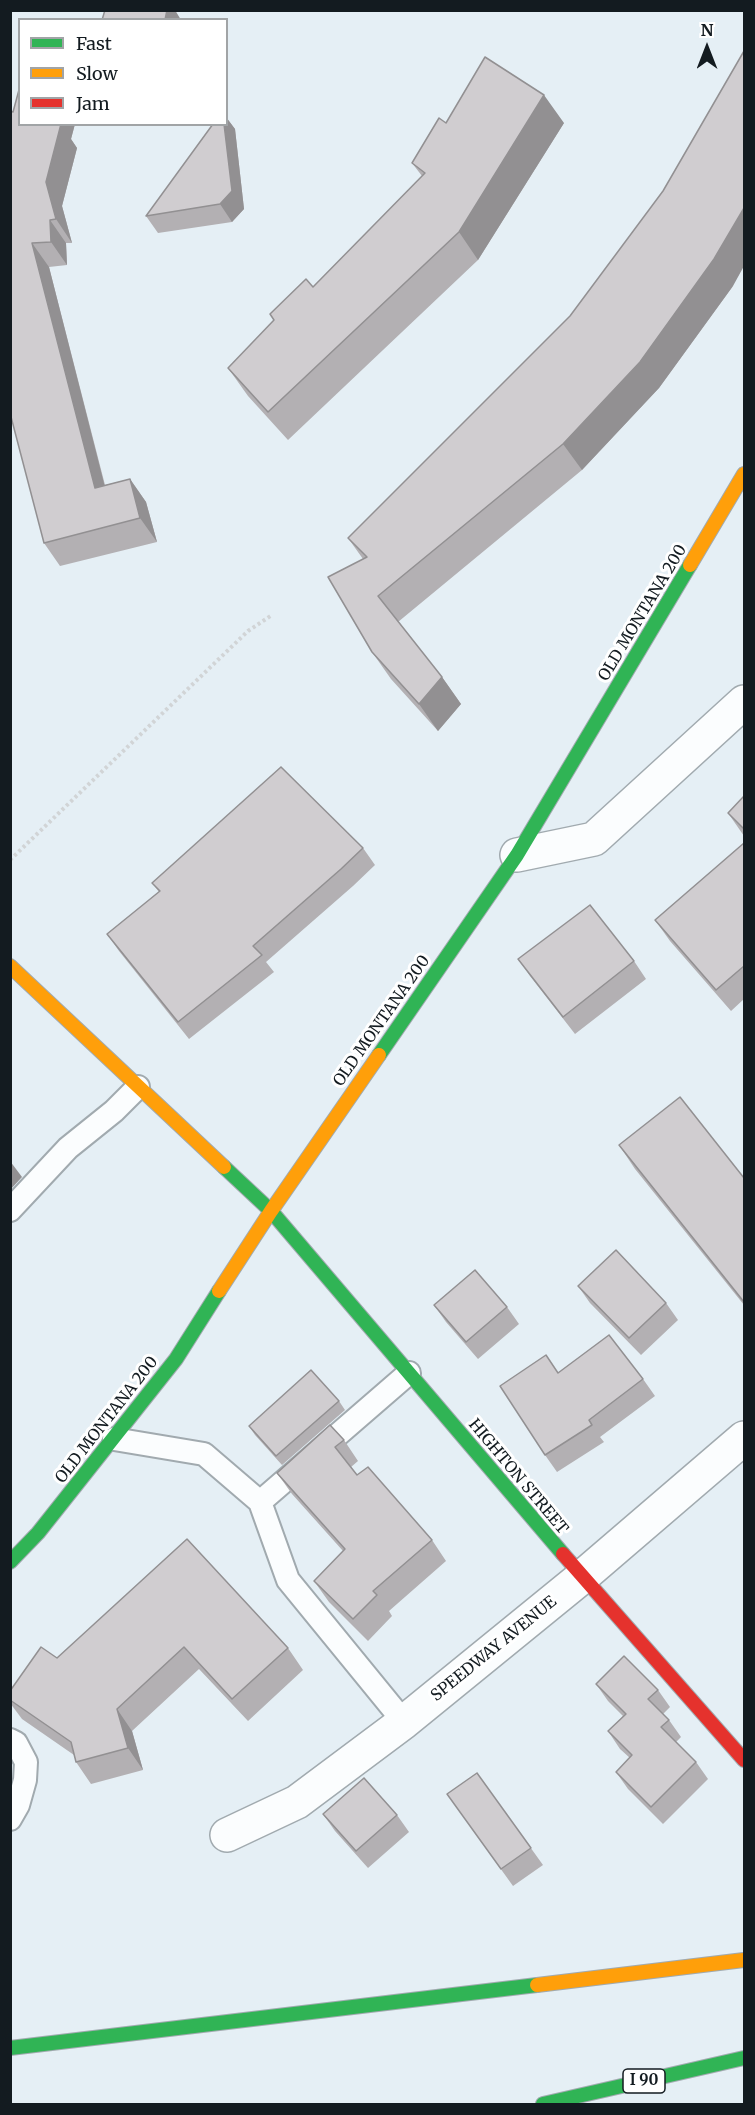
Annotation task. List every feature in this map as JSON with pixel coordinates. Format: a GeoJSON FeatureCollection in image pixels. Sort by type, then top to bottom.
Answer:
{"type":"FeatureCollection","features":[{"type":"Feature","properties":{"kind":"main road","name":"OLD MONTANA 200"},"geometry":{"type":"LineString","coordinates":[[10,1562],[38,1533],[176,1359],[271,1211],[517,855],[744,474]]}},
{"type":"Feature","properties":{"kind":"main road","name":"HIGHTON STREET"},"geometry":{"type":"LineString","coordinates":[[10,966],[271,1211],[582,1577],[744,1760]]}},
{"type":"Feature","properties":{"kind":"main road"},"geometry":{"type":"LineString","coordinates":[[10,2048],[744,1960]]}},
{"type":"Feature","properties":{"kind":"main road","name":"I 90"},"geometry":{"type":"LineString","coordinates":[[543,2104],[744,2058]]}},
{"type":"Feature","properties":{"kind":"street"},"geometry":{"type":"LineString","coordinates":[[517,855],[594,839],[744,702]]}},
{"type":"Feature","properties":{"kind":"street","name":"SPEEDWAY AVENUE"},"geometry":{"type":"LineString","coordinates":[[226,1835],[297,1802],[404,1722],[582,1577],[744,1438]]}},
{"type":"Feature","properties":{"kind":"lane"},"geometry":{"type":"LineString","coordinates":[[10,1210],[69,1148],[138,1087]]}},
{"type":"Feature","properties":{"kind":"lane"},"geometry":{"type":"LineString","coordinates":[[260,1502],[409,1373]]}},
{"type":"Feature","properties":{"kind":"lane"},"geometry":{"type":"LineString","coordinates":[[114,1439],[204,1455],[260,1502],[288,1580],[404,1722]]}},
{"type":"Feature","properties":{"kind":"lane"},"geometry":{"type":"LineString","coordinates":[[10,1740],[16,1743],[26,1762],[25,1780],[18,1805],[10,1819]]}},
{"type":"Feature","properties":{"kind":"path"},"geometry":{"type":"LineString","coordinates":[[10,860],[248,631],[273,615]]}},
{"type":"Feature","properties":{"kind":"building"},"geometry":{"type":"Polygon","coordinates":[[[105,10],[167,10],[165,18],[103,18],[105,10]]]}},
{"type":"Feature","properties":{"kind":"building"},"geometry":{"type":"Polygon","coordinates":[[[744,51],[744,208],[714,259],[640,362],[563,444],[378,596],[442,677],[419,704],[372,652],[328,577],[367,557],[348,538],[570,316],[663,191],[744,51]]]}},
{"type":"Feature","properties":{"kind":"building"},"geometry":{"type":"Polygon","coordinates":[[[485,57],[544,95],[459,232],[268,412],[228,368],[274,320],[270,314],[306,279],[313,287],[425,173],[412,163],[439,118],[446,123],[485,57]]]}},
{"type":"Feature","properties":{"kind":"building"},"geometry":{"type":"Polygon","coordinates":[[[18,93],[18,126],[60,126],[46,182],[56,219],[50,220],[51,242],[32,243],[95,488],[130,479],[140,518],[44,543],[10,413],[10,111],[13,112],[18,93]]]}},
{"type":"Feature","properties":{"kind":"building"},"geometry":{"type":"Polygon","coordinates":[[[212,126],[224,126],[232,191],[220,204],[146,216],[212,126]]]}},
{"type":"Feature","properties":{"kind":"building"},"geometry":{"type":"Polygon","coordinates":[[[281,767],[363,848],[253,946],[262,955],[178,1022],[107,934],[160,891],[152,883],[281,767]]]}},
{"type":"Feature","properties":{"kind":"building"},"geometry":{"type":"Polygon","coordinates":[[[744,796],[744,829],[728,813],[744,796]]]}},
{"type":"Feature","properties":{"kind":"building"},"geometry":{"type":"Polygon","coordinates":[[[744,843],[744,966],[716,990],[655,920],[744,843]]]}},
{"type":"Feature","properties":{"kind":"building"},"geometry":{"type":"Polygon","coordinates":[[[590,905],[634,961],[563,1017],[518,959],[590,905]]]}},
{"type":"Feature","properties":{"kind":"building"},"geometry":{"type":"Polygon","coordinates":[[[680,1097],[744,1178],[744,1302],[619,1145],[680,1097]]]}},
{"type":"Feature","properties":{"kind":"building"},"geometry":{"type":"Polygon","coordinates":[[[616,1250],[666,1303],[629,1338],[578,1286],[616,1250]]]}},
{"type":"Feature","properties":{"kind":"building"},"geometry":{"type":"Polygon","coordinates":[[[475,1270],[507,1307],[466,1342],[434,1305],[475,1270]]]}},
{"type":"Feature","properties":{"kind":"building"},"geometry":{"type":"Polygon","coordinates":[[[609,1335],[643,1379],[589,1420],[592,1425],[545,1455],[500,1386],[546,1355],[558,1373],[609,1335]]]}},
{"type":"Feature","properties":{"kind":"building"},"geometry":{"type":"Polygon","coordinates":[[[311,1370],[339,1401],[276,1456],[249,1426],[311,1370]]]}},
{"type":"Feature","properties":{"kind":"building"},"geometry":{"type":"Polygon","coordinates":[[[330,1425],[344,1440],[335,1447],[357,1475],[368,1467],[432,1540],[373,1591],[377,1595],[353,1619],[314,1581],[345,1549],[277,1473],[330,1425]]]}},
{"type":"Feature","properties":{"kind":"building"},"geometry":{"type":"Polygon","coordinates":[[[187,1539],[288,1648],[232,1699],[184,1647],[117,1709],[128,1748],[76,1762],[71,1742],[10,1700],[10,1691],[41,1647],[57,1658],[187,1539]]]}},
{"type":"Feature","properties":{"kind":"building"},"geometry":{"type":"Polygon","coordinates":[[[624,1656],[658,1690],[648,1699],[669,1720],[661,1727],[696,1762],[651,1807],[616,1772],[632,1755],[608,1731],[626,1714],[596,1684],[624,1656]]]}},
{"type":"Feature","properties":{"kind":"building"},"geometry":{"type":"Polygon","coordinates":[[[477,1773],[531,1848],[501,1869],[447,1794],[477,1773]]]}},
{"type":"Feature","properties":{"kind":"building"},"geometry":{"type":"Polygon","coordinates":[[[364,1778],[397,1815],[356,1851],[323,1814],[364,1778]]]}},
{"type":"Feature","properties":{"kind":"traffic: fast"},"geometry":{"type":"LineString","coordinates":[[379,1055],[517,855],[690,565]]}},
{"type":"Feature","properties":{"kind":"traffic: fast"},"geometry":{"type":"LineString","coordinates":[[224,1167],[271,1211],[563,1554]]}},
{"type":"Feature","properties":{"kind":"traffic: fast"},"geometry":{"type":"LineString","coordinates":[[10,1562],[38,1533],[176,1359],[219,1291]]}},
{"type":"Feature","properties":{"kind":"traffic: fast"},"geometry":{"type":"LineString","coordinates":[[10,2048],[537,1985]]}},
{"type":"Feature","properties":{"kind":"traffic: fast"},"geometry":{"type":"LineString","coordinates":[[543,2104],[744,2058]]}},
{"type":"Feature","properties":{"kind":"traffic: slow"},"geometry":{"type":"LineString","coordinates":[[690,565],[744,474]]}},
{"type":"Feature","properties":{"kind":"traffic: slow"},"geometry":{"type":"LineString","coordinates":[[10,966],[224,1167]]}},
{"type":"Feature","properties":{"kind":"traffic: slow"},"geometry":{"type":"LineString","coordinates":[[219,1291],[271,1211],[379,1055]]}},
{"type":"Feature","properties":{"kind":"traffic: slow"},"geometry":{"type":"LineString","coordinates":[[537,1985],[744,1960]]}},
{"type":"Feature","properties":{"kind":"traffic: jam"},"geometry":{"type":"LineString","coordinates":[[563,1554],[744,1760]]}}]}
